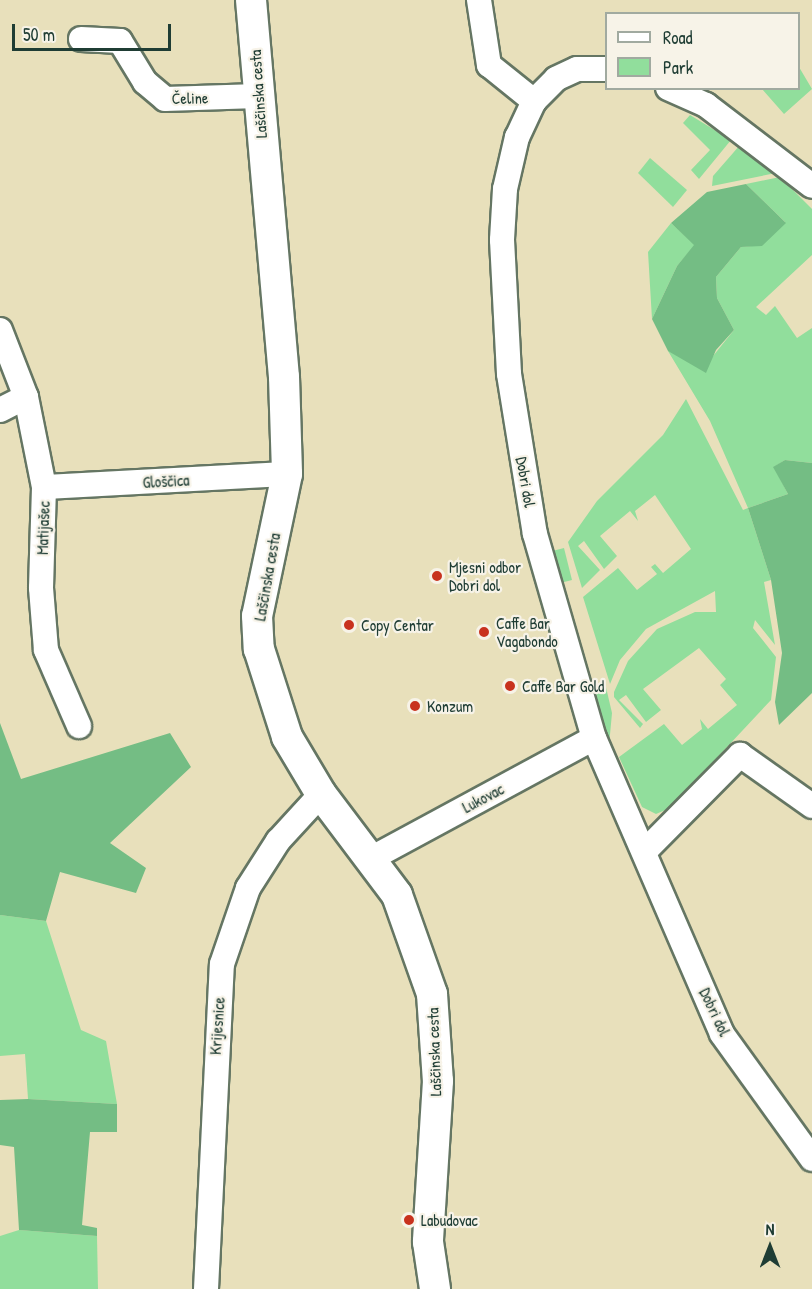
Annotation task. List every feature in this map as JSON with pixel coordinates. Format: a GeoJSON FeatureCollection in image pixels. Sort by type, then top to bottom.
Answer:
{"type":"FeatureCollection","features":[{"type":"Feature","properties":{"kind":"main road","name":"Laščinska cesta"},"geometry":{"type":"LineString","coordinates":[[251,0],[284,377],[287,474],[257,616],[259,649],[287,736],[321,794],[372,858],[408,919],[432,994],[438,1081],[428,1264],[435,1289]]}},
{"type":"Feature","properties":{"kind":"street"},"geometry":{"type":"LineString","coordinates":[[479,0],[489,65],[534,101]]}},
{"type":"Feature","properties":{"kind":"street","name":"Čeline"},"geometry":{"type":"LineString","coordinates":[[81,39],[120,41],[146,82],[165,99],[258,96]]}},
{"type":"Feature","properties":{"kind":"street","name":"Dobri dol"},"geometry":{"type":"LineString","coordinates":[[605,69],[577,69],[556,79],[534,101],[517,137],[505,189],[502,240],[509,374],[546,581],[594,738],[646,850],[723,1034],[812,1159]]}},
{"type":"Feature","properties":{"kind":"street"},"geometry":{"type":"LineString","coordinates":[[672,90],[706,105],[810,180]]}},
{"type":"Feature","properties":{"kind":"street","name":"Matijašec"},"geometry":{"type":"LineString","coordinates":[[0,330],[26,397],[44,487],[41,588],[46,650],[79,726]]}},
{"type":"Feature","properties":{"kind":"street"},"geometry":{"type":"LineString","coordinates":[[0,410],[26,397]]}},
{"type":"Feature","properties":{"kind":"street","name":"Gloščica"},"geometry":{"type":"LineString","coordinates":[[44,487],[287,474]]}},
{"type":"Feature","properties":{"kind":"street","name":"Lukovac"},"geometry":{"type":"LineString","coordinates":[[372,858],[594,738]]}},
{"type":"Feature","properties":{"kind":"street"},"geometry":{"type":"LineString","coordinates":[[646,850],[740,755],[812,806]]}},
{"type":"Feature","properties":{"kind":"street","name":"Krijesnice"},"geometry":{"type":"LineString","coordinates":[[206,1289],[222,964],[248,888],[278,841],[321,794]]}},
{"type":"Feature","properties":{"kind":"green space"},"geometry":{"type":"Polygon","coordinates":[[[800,69],[812,89],[784,114],[763,90],[800,90],[800,69]]]}},
{"type":"Feature","properties":{"kind":"green space"},"geometry":{"type":"Polygon","coordinates":[[[690,115],[731,140],[699,179],[691,170],[710,150],[683,123],[690,115]]]}},
{"type":"Feature","properties":{"kind":"green space"},"geometry":{"type":"Polygon","coordinates":[[[740,145],[776,173],[712,186],[713,176],[740,145]]]}},
{"type":"Feature","properties":{"kind":"green space"},"geometry":{"type":"Polygon","coordinates":[[[650,158],[687,190],[673,207],[638,173],[650,158]]]}},
{"type":"Feature","properties":{"kind":"green space"},"geometry":{"type":"Polygon","coordinates":[[[780,177],[812,209],[812,255],[756,307],[766,315],[775,306],[797,338],[812,328],[812,463],[785,460],[774,467],[788,494],[748,508],[710,421],[668,351],[709,361],[734,330],[717,298],[716,277],[741,247],[762,245],[785,222],[746,184],[780,177]]]}},
{"type":"Feature","properties":{"kind":"green space"},"geometry":{"type":"Polygon","coordinates":[[[746,184],[786,223],[762,246],[741,247],[716,277],[717,298],[734,330],[716,350],[706,373],[668,351],[652,319],[677,266],[694,245],[671,223],[707,192],[746,184]]]}},
{"type":"Feature","properties":{"kind":"green space"},"geometry":{"type":"Polygon","coordinates":[[[671,223],[695,245],[677,266],[652,319],[648,252],[671,223]]]}},
{"type":"Feature","properties":{"kind":"green space"},"geometry":{"type":"Polygon","coordinates":[[[686,399],[743,510],[748,508],[771,580],[764,582],[775,645],[755,620],[753,628],[776,657],[771,700],[670,808],[656,814],[642,807],[619,757],[664,724],[682,745],[702,729],[700,719],[708,729],[737,705],[720,685],[726,679],[699,648],[643,689],[661,710],[646,722],[626,695],[619,700],[643,724],[640,728],[614,697],[614,692],[628,661],[657,629],[695,612],[716,612],[715,591],[646,629],[620,660],[610,684],[583,597],[618,568],[637,590],[657,574],[651,567],[655,564],[663,573],[691,549],[655,495],[635,511],[638,521],[630,511],[600,536],[617,556],[604,569],[584,541],[578,546],[600,570],[582,588],[568,542],[597,501],[663,435],[686,399]]]}},
{"type":"Feature","properties":{"kind":"green space"},"geometry":{"type":"Polygon","coordinates":[[[785,460],[812,463],[812,693],[779,725],[775,702],[782,653],[771,580],[748,508],[788,494],[773,467],[785,460]]]}},
{"type":"Feature","properties":{"kind":"green space"},"geometry":{"type":"Polygon","coordinates":[[[564,548],[572,580],[557,584],[549,552],[564,548]]]}},
{"type":"Feature","properties":{"kind":"green space"},"geometry":{"type":"Polygon","coordinates":[[[605,683],[612,713],[609,745],[591,689],[605,683]]]}},
{"type":"Feature","properties":{"kind":"green space"},"geometry":{"type":"Polygon","coordinates":[[[0,723],[21,779],[170,733],[191,767],[110,843],[146,868],[136,893],[60,872],[46,921],[0,915],[0,723]]]}},
{"type":"Feature","properties":{"kind":"green space"},"geometry":{"type":"Polygon","coordinates":[[[0,915],[46,921],[81,1030],[106,1041],[117,1104],[28,1099],[25,1054],[0,1056],[0,915]]]}},
{"type":"Feature","properties":{"kind":"green space"},"geometry":{"type":"Polygon","coordinates":[[[28,1099],[117,1104],[117,1132],[90,1132],[82,1225],[97,1228],[97,1236],[19,1230],[14,1147],[0,1145],[0,1100],[28,1099]]]}},
{"type":"Feature","properties":{"kind":"green space"},"geometry":{"type":"Polygon","coordinates":[[[19,1230],[97,1236],[98,1289],[0,1289],[0,1236],[19,1230]]]}},
{"type":"Feature","properties":{"kind":"place","name":"Mjesni odbor Dobri dol"},"geometry":{"type":"Point","coordinates":[437,576]}},
{"type":"Feature","properties":{"kind":"place","name":"Copy Centar"},"geometry":{"type":"Point","coordinates":[349,625]}},
{"type":"Feature","properties":{"kind":"place","name":"Caffe Bar Vagabondo"},"geometry":{"type":"Point","coordinates":[484,632]}},
{"type":"Feature","properties":{"kind":"place","name":"Caffe Bar Gold"},"geometry":{"type":"Point","coordinates":[510,686]}},
{"type":"Feature","properties":{"kind":"place","name":"Konzum"},"geometry":{"type":"Point","coordinates":[415,706]}},
{"type":"Feature","properties":{"kind":"place","name":"Labudovac"},"geometry":{"type":"Point","coordinates":[409,1220]}}]}
